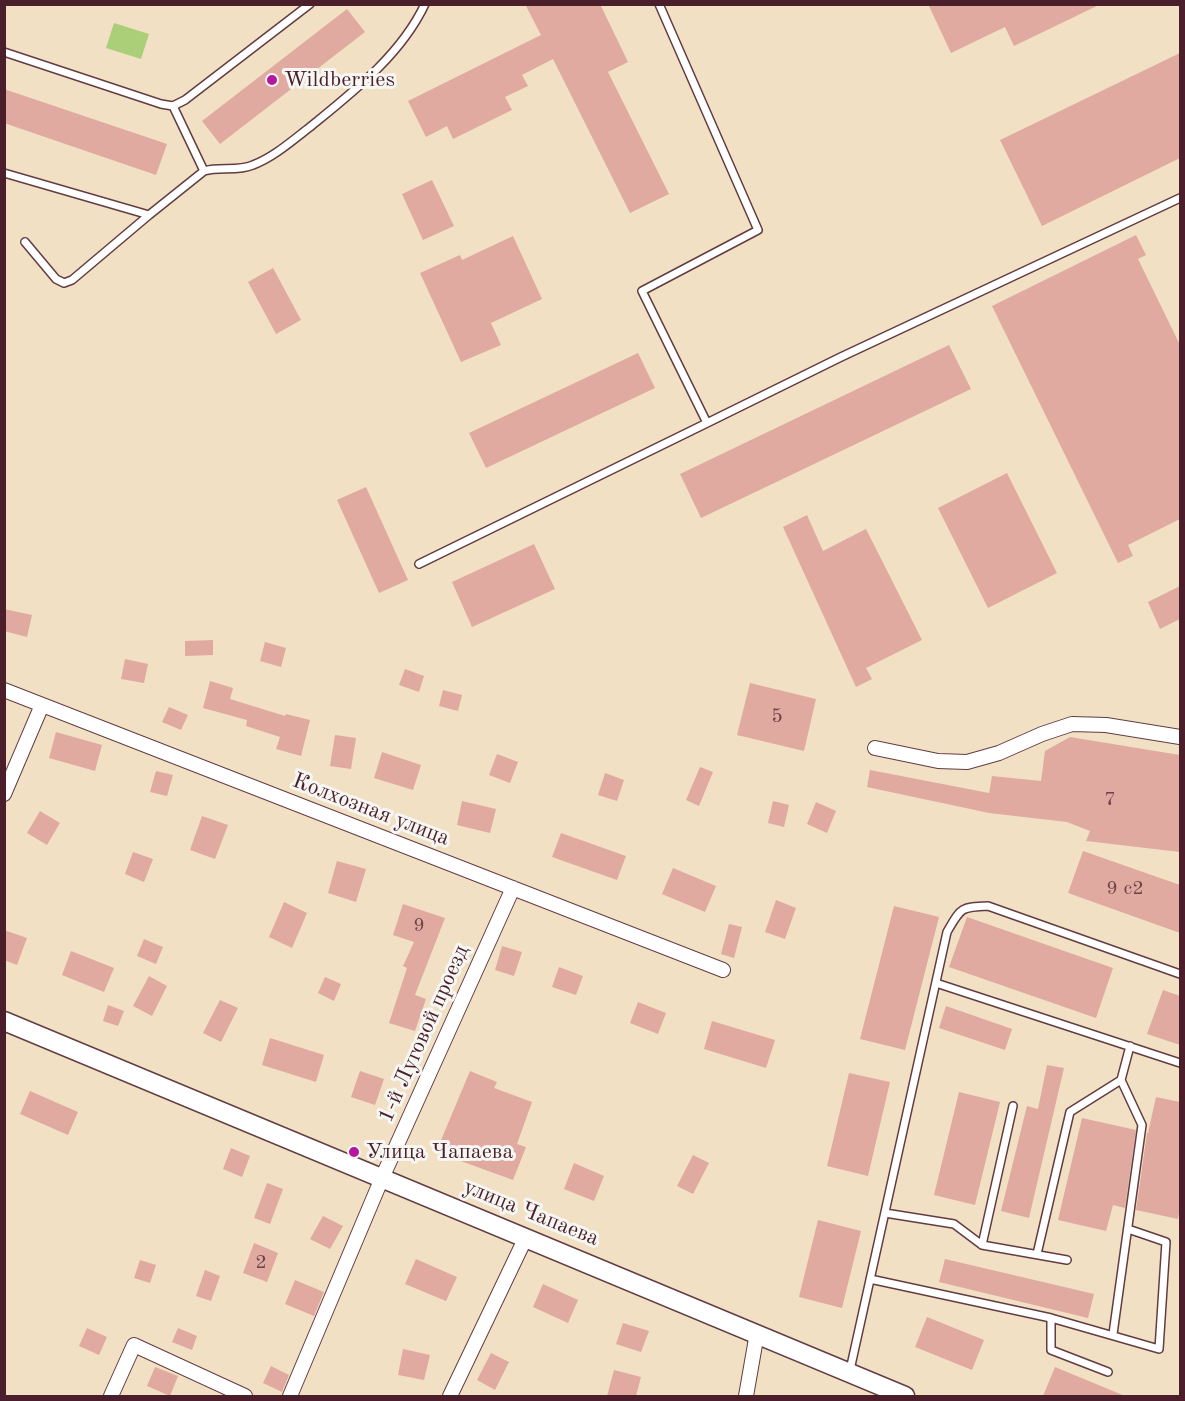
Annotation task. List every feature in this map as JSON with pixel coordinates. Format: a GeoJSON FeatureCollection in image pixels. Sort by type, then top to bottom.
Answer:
{"type":"FeatureCollection","features":[{"type":"Feature","properties":{"kind":"street","name":"Колхозная улица"},"geometry":{"type":"LineString","coordinates":[[4,690],[723,970]]}},
{"type":"Feature","properties":{"kind":"street"},"geometry":{"type":"LineString","coordinates":[[4,794],[42,705]]}},
{"type":"Feature","properties":{"kind":"street"},"geometry":{"type":"LineString","coordinates":[[875,748],[938,761],[967,762],[999,753],[1072,723],[1180,737]]}},
{"type":"Feature","properties":{"kind":"street","name":"1-й Луговой проезд"},"geometry":{"type":"LineString","coordinates":[[290,1396],[382,1178],[513,888]]}},
{"type":"Feature","properties":{"kind":"street","name":"улица Чапаева"},"geometry":{"type":"LineString","coordinates":[[4,1021],[905,1396]]}},
{"type":"Feature","properties":{"kind":"street"},"geometry":{"type":"LineString","coordinates":[[450,1396],[525,1237]]}},
{"type":"Feature","properties":{"kind":"street"},"geometry":{"type":"LineString","coordinates":[[746,1396],[757,1333]]}},
{"type":"Feature","properties":{"kind":"street"},"geometry":{"type":"LineString","coordinates":[[111,1396],[134,1345],[245,1396]]}},
{"type":"Feature","properties":{"kind":"lane"},"geometry":{"type":"LineString","coordinates":[[4,52],[173,106],[185,100],[310,4]]}},
{"type":"Feature","properties":{"kind":"lane"},"geometry":{"type":"LineString","coordinates":[[26,242],[56,279],[64,283],[72,280],[204,171],[214,168],[231,170],[253,166],[284,148],[351,93],[386,60],[425,4]]}},
{"type":"Feature","properties":{"kind":"lane"},"geometry":{"type":"LineString","coordinates":[[659,4],[758,230],[642,291],[707,423]]}},
{"type":"Feature","properties":{"kind":"lane"},"geometry":{"type":"LineString","coordinates":[[173,106],[204,171]]}},
{"type":"Feature","properties":{"kind":"lane"},"geometry":{"type":"LineString","coordinates":[[4,173],[149,215]]}},
{"type":"Feature","properties":{"kind":"lane"},"geometry":{"type":"LineString","coordinates":[[419,564],[851,352],[1180,198]]}},
{"type":"Feature","properties":{"kind":"lane"},"geometry":{"type":"LineString","coordinates":[[849,1373],[947,932],[959,911],[970,906],[988,906],[1180,974]]}},
{"type":"Feature","properties":{"kind":"lane"},"geometry":{"type":"LineString","coordinates":[[936,983],[1180,1063]]}},
{"type":"Feature","properties":{"kind":"lane"},"geometry":{"type":"LineString","coordinates":[[1037,1254],[1070,1112],[1120,1080],[1130,1047]]}},
{"type":"Feature","properties":{"kind":"lane"},"geometry":{"type":"LineString","coordinates":[[1113,1334],[1142,1125],[1120,1080]]}},
{"type":"Feature","properties":{"kind":"lane"},"geometry":{"type":"LineString","coordinates":[[982,1245],[1013,1106]]}},
{"type":"Feature","properties":{"kind":"lane"},"geometry":{"type":"LineString","coordinates":[[885,1213],[954,1224],[982,1245],[1067,1260]]}},
{"type":"Feature","properties":{"kind":"lane"},"geometry":{"type":"LineString","coordinates":[[870,1279],[1051,1318],[1159,1349],[1166,1242],[1128,1229]]}},
{"type":"Feature","properties":{"kind":"lane"},"geometry":{"type":"LineString","coordinates":[[1051,1318],[1051,1350],[1108,1372]]}},
{"type":"Feature","properties":{"kind":"green space"},"geometry":{"type":"Polygon","coordinates":[[[114,23],[149,34],[141,59],[106,48],[114,23]]]}},
{"type":"Feature","properties":{"kind":"building"},"geometry":{"type":"Polygon","coordinates":[[[525,4],[600,4],[628,62],[608,72],[669,194],[630,213],[553,59],[522,75],[528,86],[505,97],[512,110],[453,139],[447,126],[426,137],[408,101],[541,35],[525,4]]]}},
{"type":"Feature","properties":{"kind":"building"},"geometry":{"type":"Polygon","coordinates":[[[928,4],[1101,4],[1014,46],[1005,27],[951,53],[928,4]]]}},
{"type":"Feature","properties":{"kind":"building"},"geometry":{"type":"Polygon","coordinates":[[[347,9],[365,32],[220,144],[202,121],[347,9]]]}},
{"type":"Feature","properties":{"kind":"building"},"geometry":{"type":"Polygon","coordinates":[[[1180,53],[1180,158],[1042,226],[1000,140],[1180,53]]]}},
{"type":"Feature","properties":{"kind":"building"},"geometry":{"type":"Polygon","coordinates":[[[4,89],[167,144],[156,175],[4,123],[4,89]]]}},
{"type":"Feature","properties":{"kind":"building"},"geometry":{"type":"Polygon","coordinates":[[[432,180],[454,226],[423,240],[402,194],[432,180]]]}},
{"type":"Feature","properties":{"kind":"building"},"geometry":{"type":"Polygon","coordinates":[[[1136,235],[1146,255],[1138,259],[1180,345],[1180,519],[1128,545],[1133,556],[1118,563],[992,306],[1136,235]]]}},
{"type":"Feature","properties":{"kind":"building"},"geometry":{"type":"Polygon","coordinates":[[[513,236],[542,299],[491,323],[501,345],[461,362],[420,273],[460,255],[462,260],[513,236]]]}},
{"type":"Feature","properties":{"kind":"building"},"geometry":{"type":"Polygon","coordinates":[[[273,268],[301,320],[276,334],[248,282],[273,268]]]}},
{"type":"Feature","properties":{"kind":"building"},"geometry":{"type":"Polygon","coordinates":[[[949,345],[971,389],[701,518],[680,474],[949,345]]]}},
{"type":"Feature","properties":{"kind":"building"},"geometry":{"type":"Polygon","coordinates":[[[638,353],[655,388],[486,468],[469,433],[638,353]]]}},
{"type":"Feature","properties":{"kind":"building"},"geometry":{"type":"Polygon","coordinates":[[[1007,473],[1057,573],[988,608],[938,508],[1007,473]]]}},
{"type":"Feature","properties":{"kind":"building"},"geometry":{"type":"Polygon","coordinates":[[[366,487],[408,580],[379,593],[337,500],[366,487]]]}},
{"type":"Feature","properties":{"kind":"building"},"geometry":{"type":"Polygon","coordinates":[[[807,515],[823,551],[866,529],[922,640],[866,668],[872,679],[856,687],[783,527],[807,515]]]}},
{"type":"Feature","properties":{"kind":"building"},"geometry":{"type":"Polygon","coordinates":[[[534,544],[555,589],[472,627],[452,582],[534,544]]]}},
{"type":"Feature","properties":{"kind":"building"},"geometry":{"type":"Polygon","coordinates":[[[1180,586],[1180,619],[1160,629],[1148,602],[1180,586]]]}},
{"type":"Feature","properties":{"kind":"building"},"geometry":{"type":"Polygon","coordinates":[[[4,609],[32,615],[27,637],[4,631],[4,609]]]}},
{"type":"Feature","properties":{"kind":"building"},"geometry":{"type":"Polygon","coordinates":[[[213,640],[213,655],[185,656],[185,641],[213,640]]]}},
{"type":"Feature","properties":{"kind":"building"},"geometry":{"type":"Polygon","coordinates":[[[265,642],[286,648],[281,667],[260,661],[265,642]]]}},
{"type":"Feature","properties":{"kind":"building"},"geometry":{"type":"Polygon","coordinates":[[[125,659],[148,664],[144,683],[121,679],[125,659]]]}},
{"type":"Feature","properties":{"kind":"building"},"geometry":{"type":"Polygon","coordinates":[[[405,669],[424,676],[419,692],[399,685],[405,669]]]}},
{"type":"Feature","properties":{"kind":"building"},"geometry":{"type":"Polygon","coordinates":[[[210,681],[233,688],[230,699],[285,716],[286,714],[310,720],[301,756],[276,749],[280,737],[246,726],[247,720],[203,708],[210,681]]]}},
{"type":"Feature","properties":{"kind":"building"},"geometry":{"type":"Polygon","coordinates":[[[750,683],[816,699],[804,751],[737,735],[750,683]]]}},
{"type":"Feature","properties":{"kind":"building"},"geometry":{"type":"Polygon","coordinates":[[[443,690],[462,695],[458,711],[439,706],[443,690]]]}},
{"type":"Feature","properties":{"kind":"building"},"geometry":{"type":"Polygon","coordinates":[[[169,707],[188,715],[181,730],[162,722],[169,707]]]}},
{"type":"Feature","properties":{"kind":"building"},"geometry":{"type":"Polygon","coordinates":[[[56,732],[102,745],[95,771],[49,758],[56,732]]]}},
{"type":"Feature","properties":{"kind":"building"},"geometry":{"type":"Polygon","coordinates":[[[335,735],[356,738],[351,769],[330,766],[335,735]]]}},
{"type":"Feature","properties":{"kind":"building"},"geometry":{"type":"Polygon","coordinates":[[[1070,737],[1180,755],[1180,852],[1086,841],[1090,831],[1067,822],[989,813],[867,787],[870,770],[989,793],[992,776],[1041,781],[1045,751],[1070,737]]]}},
{"type":"Feature","properties":{"kind":"building"},"geometry":{"type":"Polygon","coordinates":[[[382,752],[421,765],[413,790],[374,778],[382,752]]]}},
{"type":"Feature","properties":{"kind":"building"},"geometry":{"type":"Polygon","coordinates":[[[497,754],[518,762],[510,783],[489,775],[497,754]]]}},
{"type":"Feature","properties":{"kind":"building"},"geometry":{"type":"Polygon","coordinates":[[[700,767],[713,772],[699,806],[686,800],[700,767]]]}},
{"type":"Feature","properties":{"kind":"building"},"geometry":{"type":"Polygon","coordinates":[[[156,771],[173,775],[167,796],[150,792],[156,771]]]}},
{"type":"Feature","properties":{"kind":"building"},"geometry":{"type":"Polygon","coordinates":[[[605,773],[624,780],[617,801],[598,795],[605,773]]]}},
{"type":"Feature","properties":{"kind":"building"},"geometry":{"type":"Polygon","coordinates":[[[462,801],[496,809],[490,833],[457,825],[462,801]]]}},
{"type":"Feature","properties":{"kind":"building"},"geometry":{"type":"Polygon","coordinates":[[[773,801],[789,805],[784,827],[768,823],[773,801]]]}},
{"type":"Feature","properties":{"kind":"building"},"geometry":{"type":"Polygon","coordinates":[[[816,802],[836,811],[827,833],[807,824],[816,802]]]}},
{"type":"Feature","properties":{"kind":"building"},"geometry":{"type":"Polygon","coordinates":[[[40,811],[60,823],[47,845],[27,833],[40,811]]]}},
{"type":"Feature","properties":{"kind":"building"},"geometry":{"type":"Polygon","coordinates":[[[202,816],[228,825],[215,859],[190,850],[202,816]]]}},
{"type":"Feature","properties":{"kind":"building"},"geometry":{"type":"Polygon","coordinates":[[[561,833],[626,856],[617,880],[552,857],[561,833]]]}},
{"type":"Feature","properties":{"kind":"building"},"geometry":{"type":"Polygon","coordinates":[[[1083,851],[1180,885],[1180,933],[1068,893],[1083,851]]]}},
{"type":"Feature","properties":{"kind":"building"},"geometry":{"type":"Polygon","coordinates":[[[133,852],[153,859],[144,882],[125,874],[133,852]]]}},
{"type":"Feature","properties":{"kind":"building"},"geometry":{"type":"Polygon","coordinates":[[[337,861],[366,869],[356,902],[328,893],[337,861]]]}},
{"type":"Feature","properties":{"kind":"building"},"geometry":{"type":"Polygon","coordinates":[[[673,868],[716,886],[705,912],[662,894],[673,868]]]}},
{"type":"Feature","properties":{"kind":"building"},"geometry":{"type":"Polygon","coordinates":[[[776,900],[796,908],[785,939],[765,932],[776,900]]]}},
{"type":"Feature","properties":{"kind":"building"},"geometry":{"type":"Polygon","coordinates":[[[284,902],[307,913],[292,948],[269,937],[284,902]]]}},
{"type":"Feature","properties":{"kind":"building"},"geometry":{"type":"Polygon","coordinates":[[[403,904],[445,918],[415,995],[426,999],[415,1031],[389,1023],[407,968],[403,966],[414,942],[393,935],[403,904]]]}},
{"type":"Feature","properties":{"kind":"building"},"geometry":{"type":"Polygon","coordinates":[[[894,906],[939,917],[905,1050],[860,1039],[894,906]]]}},
{"type":"Feature","properties":{"kind":"building"},"geometry":{"type":"Polygon","coordinates":[[[967,917],[1113,968],[1096,1018],[949,967],[967,917]]]}},
{"type":"Feature","properties":{"kind":"building"},"geometry":{"type":"Polygon","coordinates":[[[729,924],[742,927],[734,958],[721,954],[729,924]]]}},
{"type":"Feature","properties":{"kind":"building"},"geometry":{"type":"Polygon","coordinates":[[[4,930],[27,938],[17,965],[4,960],[4,930]]]}},
{"type":"Feature","properties":{"kind":"building"},"geometry":{"type":"Polygon","coordinates":[[[144,939],[163,947],[156,964],[137,956],[144,939]]]}},
{"type":"Feature","properties":{"kind":"building"},"geometry":{"type":"Polygon","coordinates":[[[502,946],[522,952],[514,976],[495,970],[502,946]]]}},
{"type":"Feature","properties":{"kind":"building"},"geometry":{"type":"Polygon","coordinates":[[[71,951],[114,968],[104,992],[62,975],[71,951]]]}},
{"type":"Feature","properties":{"kind":"building"},"geometry":{"type":"Polygon","coordinates":[[[559,967],[583,976],[576,995],[552,987],[559,967]]]}},
{"type":"Feature","properties":{"kind":"building"},"geometry":{"type":"Polygon","coordinates":[[[149,976],[167,986],[152,1016],[133,1006],[149,976]]]}},
{"type":"Feature","properties":{"kind":"building"},"geometry":{"type":"Polygon","coordinates":[[[325,977],[341,984],[334,1001],[318,993],[325,977]]]}},
{"type":"Feature","properties":{"kind":"building"},"geometry":{"type":"Polygon","coordinates":[[[1163,990],[1180,996],[1180,1045],[1147,1034],[1163,990]]]}},
{"type":"Feature","properties":{"kind":"building"},"geometry":{"type":"Polygon","coordinates":[[[220,1000],[238,1008],[221,1042],[203,1033],[220,1000]]]}},
{"type":"Feature","properties":{"kind":"building"},"geometry":{"type":"Polygon","coordinates":[[[638,1002],[666,1013],[658,1034],[630,1023],[638,1002]]]}},
{"type":"Feature","properties":{"kind":"building"},"geometry":{"type":"Polygon","coordinates":[[[108,1005],[124,1011],[118,1026],[103,1021],[108,1005]]]}},
{"type":"Feature","properties":{"kind":"building"},"geometry":{"type":"Polygon","coordinates":[[[946,1006],[1012,1029],[1005,1050],[939,1028],[946,1006]]]}},
{"type":"Feature","properties":{"kind":"building"},"geometry":{"type":"Polygon","coordinates":[[[712,1021],[775,1040],[766,1068],[704,1049],[712,1021]]]}},
{"type":"Feature","properties":{"kind":"building"},"geometry":{"type":"Polygon","coordinates":[[[270,1038],[324,1055],[316,1082],[262,1065],[270,1038]]]}},
{"type":"Feature","properties":{"kind":"building"},"geometry":{"type":"Polygon","coordinates":[[[1047,1065],[1064,1068],[1029,1218],[1001,1211],[1027,1106],[1038,1109],[1047,1065]]]}},
{"type":"Feature","properties":{"kind":"building"},"geometry":{"type":"Polygon","coordinates":[[[360,1071],[384,1079],[375,1105],[351,1097],[360,1071]]]}},
{"type":"Feature","properties":{"kind":"building"},"geometry":{"type":"Polygon","coordinates":[[[470,1071],[497,1082],[494,1088],[532,1102],[517,1144],[526,1147],[513,1180],[436,1152],[470,1071]]]}},
{"type":"Feature","properties":{"kind":"building"},"geometry":{"type":"Polygon","coordinates":[[[849,1073],[890,1082],[868,1176],[827,1166],[849,1073]]]}},
{"type":"Feature","properties":{"kind":"building"},"geometry":{"type":"Polygon","coordinates":[[[30,1091],[78,1112],[68,1135],[20,1114],[30,1091]]]}},
{"type":"Feature","properties":{"kind":"building"},"geometry":{"type":"Polygon","coordinates":[[[959,1092],[1000,1102],[975,1205],[934,1195],[959,1092]]]}},
{"type":"Feature","properties":{"kind":"building"},"geometry":{"type":"Polygon","coordinates":[[[1156,1097],[1180,1102],[1178,1219],[1136,1210],[1147,1133],[1156,1097]]]}},
{"type":"Feature","properties":{"kind":"building"},"geometry":{"type":"Polygon","coordinates":[[[1082,1118],[1136,1130],[1125,1208],[1113,1205],[1106,1231],[1058,1220],[1082,1118]]]}},
{"type":"Feature","properties":{"kind":"building"},"geometry":{"type":"Polygon","coordinates":[[[231,1148],[250,1156],[242,1177],[223,1169],[231,1148]]]}},
{"type":"Feature","properties":{"kind":"building"},"geometry":{"type":"Polygon","coordinates":[[[693,1155],[709,1163],[693,1194],[677,1186],[693,1155]]]}},
{"type":"Feature","properties":{"kind":"building"},"geometry":{"type":"Polygon","coordinates":[[[574,1163],[604,1176],[594,1201],[564,1189],[574,1163]]]}},
{"type":"Feature","properties":{"kind":"building"},"geometry":{"type":"Polygon","coordinates":[[[267,1183],[283,1189],[270,1224],[254,1218],[267,1183]]]}},
{"type":"Feature","properties":{"kind":"building"},"geometry":{"type":"Polygon","coordinates":[[[323,1216],[343,1226],[330,1249],[310,1239],[323,1216]]]}},
{"type":"Feature","properties":{"kind":"building"},"geometry":{"type":"Polygon","coordinates":[[[818,1220],[861,1231],[842,1308],[799,1297],[818,1220]]]}},
{"type":"Feature","properties":{"kind":"building"},"geometry":{"type":"Polygon","coordinates":[[[254,1243],[278,1253],[267,1282],[243,1273],[254,1243]]]}},
{"type":"Feature","properties":{"kind":"building"},"geometry":{"type":"Polygon","coordinates":[[[416,1259],[457,1277],[446,1301],[405,1284],[416,1259]]]}},
{"type":"Feature","properties":{"kind":"building"},"geometry":{"type":"Polygon","coordinates":[[[945,1259],[1094,1294],[1088,1318],[939,1282],[945,1259]]]}},
{"type":"Feature","properties":{"kind":"building"},"geometry":{"type":"Polygon","coordinates":[[[140,1260],[156,1265],[150,1283],[134,1278],[140,1260]]]}},
{"type":"Feature","properties":{"kind":"building"},"geometry":{"type":"Polygon","coordinates":[[[205,1270],[220,1276],[211,1301],[196,1296],[205,1270]]]}},
{"type":"Feature","properties":{"kind":"building"},"geometry":{"type":"Polygon","coordinates":[[[295,1280],[324,1292],[314,1316],[285,1304],[295,1280]]]}},
{"type":"Feature","properties":{"kind":"building"},"geometry":{"type":"Polygon","coordinates":[[[543,1284],[578,1300],[568,1323],[533,1307],[543,1284]]]}},
{"type":"Feature","properties":{"kind":"building"},"geometry":{"type":"Polygon","coordinates":[[[927,1317],[984,1340],[972,1370],[915,1347],[927,1317]]]}},
{"type":"Feature","properties":{"kind":"building"},"geometry":{"type":"Polygon","coordinates":[[[623,1323],[649,1331],[641,1352],[616,1344],[623,1323]]]}},
{"type":"Feature","properties":{"kind":"building"},"geometry":{"type":"Polygon","coordinates":[[[87,1328],[107,1337],[99,1355],[79,1346],[87,1328]]]}},
{"type":"Feature","properties":{"kind":"building"},"geometry":{"type":"Polygon","coordinates":[[[178,1328],[197,1336],[192,1350],[172,1342],[178,1328]]]}},
{"type":"Feature","properties":{"kind":"building"},"geometry":{"type":"Polygon","coordinates":[[[403,1349],[430,1355],[424,1380],[398,1375],[403,1349]]]}},
{"type":"Feature","properties":{"kind":"building"},"geometry":{"type":"Polygon","coordinates":[[[491,1353],[509,1362],[495,1390],[477,1380],[491,1353]]]}},
{"type":"Feature","properties":{"kind":"building"},"geometry":{"type":"Polygon","coordinates":[[[271,1366],[289,1375],[282,1392],[263,1383],[271,1366]]]}},
{"type":"Feature","properties":{"kind":"building"},"geometry":{"type":"Polygon","coordinates":[[[155,1367],[178,1376],[170,1396],[147,1386],[155,1367]]]}},
{"type":"Feature","properties":{"kind":"building"},"geometry":{"type":"Polygon","coordinates":[[[1055,1367],[1125,1396],[1043,1396],[1055,1367]]]}},
{"type":"Feature","properties":{"kind":"building"},"geometry":{"type":"Polygon","coordinates":[[[614,1370],[641,1377],[636,1396],[607,1396],[614,1370]]]}},
{"type":"Feature","properties":{"kind":"place","name":"Wildberries"},"geometry":{"type":"Point","coordinates":[272,80]}},
{"type":"Feature","properties":{"kind":"place","name":"Улица Чапаева"},"geometry":{"type":"Point","coordinates":[354,1152]}}]}
